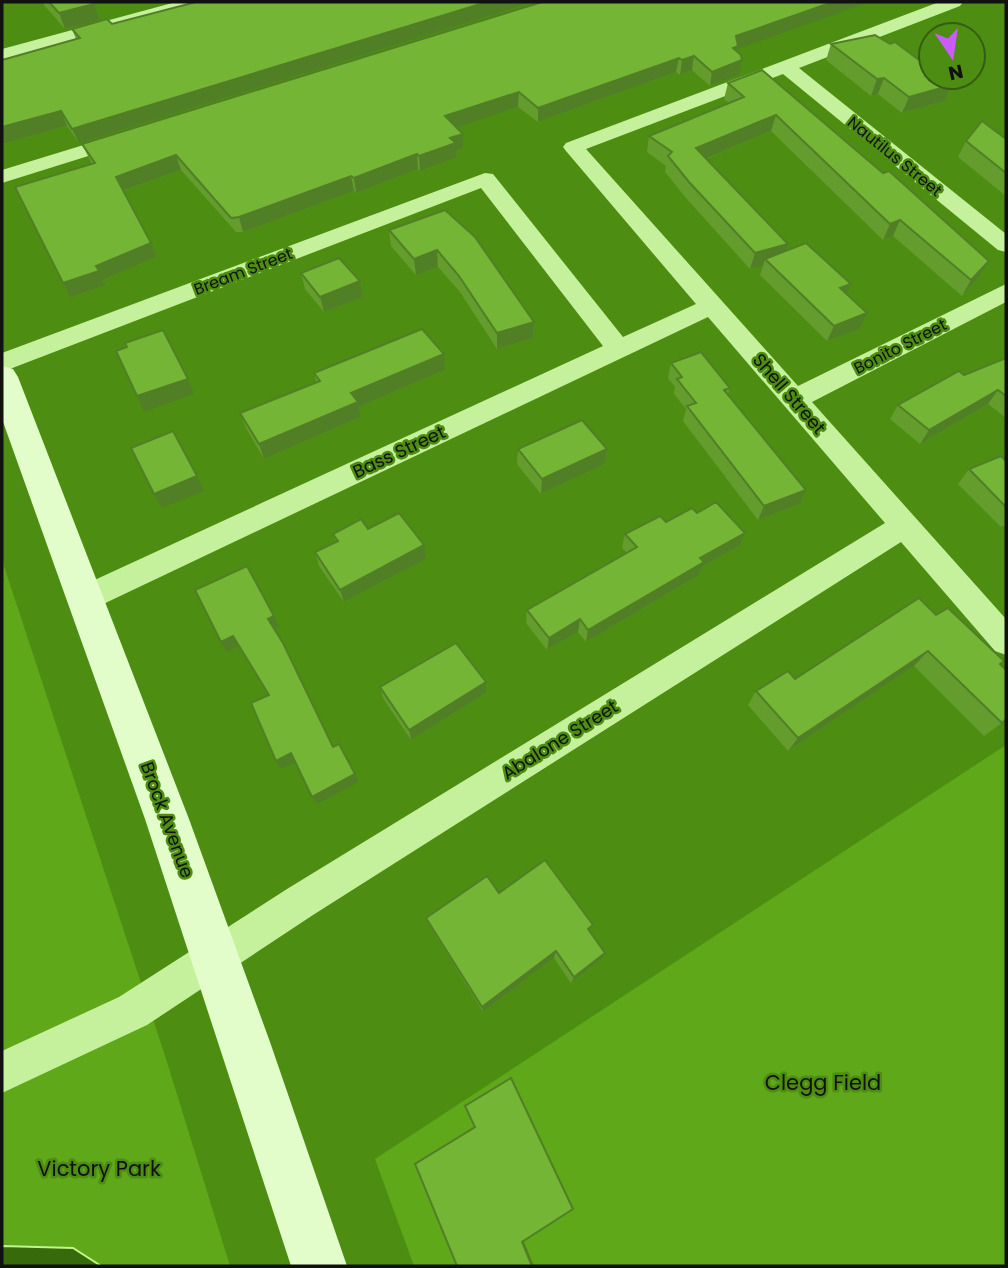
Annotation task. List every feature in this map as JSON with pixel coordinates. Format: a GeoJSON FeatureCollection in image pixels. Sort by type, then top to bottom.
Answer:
{"type":"FeatureCollection","features":[{"type":"Feature","properties":{"kind":"main road","name":"Brock Avenue"},"geometry":{"type":"LineString","coordinates":[[2,377],[217,958],[319,1266]]}},
{"type":"Feature","properties":{"kind":"street"},"geometry":{"type":"LineString","coordinates":[[2,55],[195,2]]}},
{"type":"Feature","properties":{"kind":"street"},"geometry":{"type":"LineString","coordinates":[[785,66],[954,2]]}},
{"type":"Feature","properties":{"kind":"street","name":"Shell Street"},"geometry":{"type":"LineString","coordinates":[[785,66],[573,147],[1006,641]]}},
{"type":"Feature","properties":{"kind":"street","name":"Nautilus Street"},"geometry":{"type":"LineString","coordinates":[[785,66],[1006,245]]}},
{"type":"Feature","properties":{"kind":"street"},"geometry":{"type":"LineString","coordinates":[[2,177],[147,131]]}},
{"type":"Feature","properties":{"kind":"street","name":"Bream Street"},"geometry":{"type":"LineString","coordinates":[[2,362],[485,179],[619,349]]}},
{"type":"Feature","properties":{"kind":"street","name":"Bonito Street"},"geometry":{"type":"LineString","coordinates":[[794,400],[1006,292]]}},
{"type":"Feature","properties":{"kind":"street","name":"Bass Street"},"geometry":{"type":"LineString","coordinates":[[86,598],[712,306]]}},
{"type":"Feature","properties":{"kind":"street","name":"Abalone Street"},"geometry":{"type":"LineString","coordinates":[[2,1072],[133,1011],[300,902],[905,525]]}},
{"type":"Feature","properties":{"kind":"green space","name":"Victory Park"},"geometry":{"type":"Polygon","coordinates":[[[2,560],[167,1062],[230,1266],[2,1266],[2,560]]]}},
{"type":"Feature","properties":{"kind":"green space","name":"Clegg Field"},"geometry":{"type":"Polygon","coordinates":[[[1006,745],[1006,1266],[414,1266],[375,1159],[1006,745]]]}},
{"type":"Feature","properties":{"kind":"shaded area"},"geometry":{"type":"Polygon","coordinates":[[[2,1246],[73,1248],[101,1266],[2,1266],[2,1246]]]}},
{"type":"Feature","properties":{"kind":"building"},"geometry":{"type":"Polygon","coordinates":[[[49,2],[92,2],[94,4],[59,13],[49,2]]]}},
{"type":"Feature","properties":{"kind":"building"},"geometry":{"type":"Polygon","coordinates":[[[196,2],[487,2],[72,129],[61,111],[2,127],[2,60],[80,38],[72,29],[107,19],[112,24],[196,2]]]}},
{"type":"Feature","properties":{"kind":"building"},"geometry":{"type":"Polygon","coordinates":[[[542,2],[833,2],[736,36],[738,46],[733,48],[741,55],[742,60],[712,72],[694,56],[682,60],[679,58],[538,108],[519,92],[445,116],[463,134],[450,138],[456,143],[419,156],[417,154],[354,178],[351,176],[239,217],[231,218],[176,155],[116,177],[151,243],[96,266],[99,271],[63,283],[15,187],[95,163],[82,144],[542,2]]]}},
{"type":"Feature","properties":{"kind":"building"},"geometry":{"type":"Polygon","coordinates":[[[875,35],[890,44],[895,42],[917,58],[917,91],[930,91],[909,97],[884,78],[877,79],[831,44],[875,35]]]}},
{"type":"Feature","properties":{"kind":"building"},"geometry":{"type":"Polygon","coordinates":[[[762,70],[883,173],[889,171],[989,261],[971,280],[900,220],[890,224],[776,115],[696,148],[788,244],[755,253],[689,182],[668,156],[672,152],[649,136],[744,97],[728,83],[762,70]]]}},
{"type":"Feature","properties":{"kind":"building"},"geometry":{"type":"Polygon","coordinates":[[[982,121],[1006,139],[1006,173],[966,141],[982,121]]]}},
{"type":"Feature","properties":{"kind":"building"},"geometry":{"type":"Polygon","coordinates":[[[445,210],[475,237],[534,322],[497,333],[459,276],[437,250],[414,259],[389,230],[445,210]]]}},
{"type":"Feature","properties":{"kind":"building"},"geometry":{"type":"Polygon","coordinates":[[[806,243],[851,284],[840,288],[867,313],[834,326],[765,259],[806,243]]]}},
{"type":"Feature","properties":{"kind":"building"},"geometry":{"type":"Polygon","coordinates":[[[339,258],[360,281],[320,297],[301,273],[339,258]]]}},
{"type":"Feature","properties":{"kind":"building"},"geometry":{"type":"Polygon","coordinates":[[[422,329],[444,354],[351,393],[358,402],[259,444],[240,413],[320,381],[314,373],[422,329]]]}},
{"type":"Feature","properties":{"kind":"building"},"geometry":{"type":"Polygon","coordinates":[[[163,330],[188,379],[137,396],[116,351],[127,347],[125,343],[163,330]]]}},
{"type":"Feature","properties":{"kind":"building"},"geometry":{"type":"Polygon","coordinates":[[[701,352],[730,388],[724,390],[806,490],[764,506],[687,406],[696,403],[677,379],[682,377],[671,363],[701,352]]]}},
{"type":"Feature","properties":{"kind":"building"},"geometry":{"type":"Polygon","coordinates":[[[1006,358],[1006,396],[998,390],[929,430],[898,405],[959,371],[964,375],[1006,358]]]}},
{"type":"Feature","properties":{"kind":"building"},"geometry":{"type":"Polygon","coordinates":[[[582,420],[607,449],[542,479],[518,449],[582,420]]]}},
{"type":"Feature","properties":{"kind":"building"},"geometry":{"type":"Polygon","coordinates":[[[173,431],[197,476],[154,494],[131,448],[173,431]]]}},
{"type":"Feature","properties":{"kind":"building"},"geometry":{"type":"Polygon","coordinates":[[[1001,456],[1006,461],[1006,507],[969,469],[1001,456]]]}},
{"type":"Feature","properties":{"kind":"building"},"geometry":{"type":"Polygon","coordinates":[[[716,502],[745,533],[700,558],[704,562],[588,630],[580,619],[549,638],[527,610],[637,547],[625,534],[660,516],[666,522],[692,508],[697,513],[716,502]]]}},
{"type":"Feature","properties":{"kind":"building"},"geometry":{"type":"Polygon","coordinates":[[[399,513],[424,545],[340,590],[315,552],[338,541],[333,534],[361,519],[368,529],[399,513]]]}},
{"type":"Feature","properties":{"kind":"building"},"geometry":{"type":"Polygon","coordinates":[[[247,566],[274,616],[268,619],[283,643],[333,747],[339,744],[355,774],[312,797],[291,753],[276,761],[251,703],[269,695],[233,636],[221,642],[195,590],[247,566]]]}},
{"type":"Feature","properties":{"kind":"building"},"geometry":{"type":"Polygon","coordinates":[[[919,598],[936,615],[948,608],[1004,661],[1000,664],[1006,670],[1006,719],[1002,723],[928,651],[798,738],[756,691],[788,671],[795,679],[919,598]]]}},
{"type":"Feature","properties":{"kind":"building"},"geometry":{"type":"Polygon","coordinates":[[[456,643],[486,682],[409,730],[380,687],[456,643]]]}},
{"type":"Feature","properties":{"kind":"building"},"geometry":{"type":"Polygon","coordinates":[[[545,860],[593,925],[588,929],[605,953],[574,977],[556,951],[482,1007],[426,918],[487,876],[499,893],[545,860]]]}},
{"type":"Feature","properties":{"kind":"building"},"geometry":{"type":"Polygon","coordinates":[[[511,1078],[573,1209],[522,1242],[532,1266],[457,1266],[415,1164],[475,1127],[465,1106],[511,1078]]]}}]}
